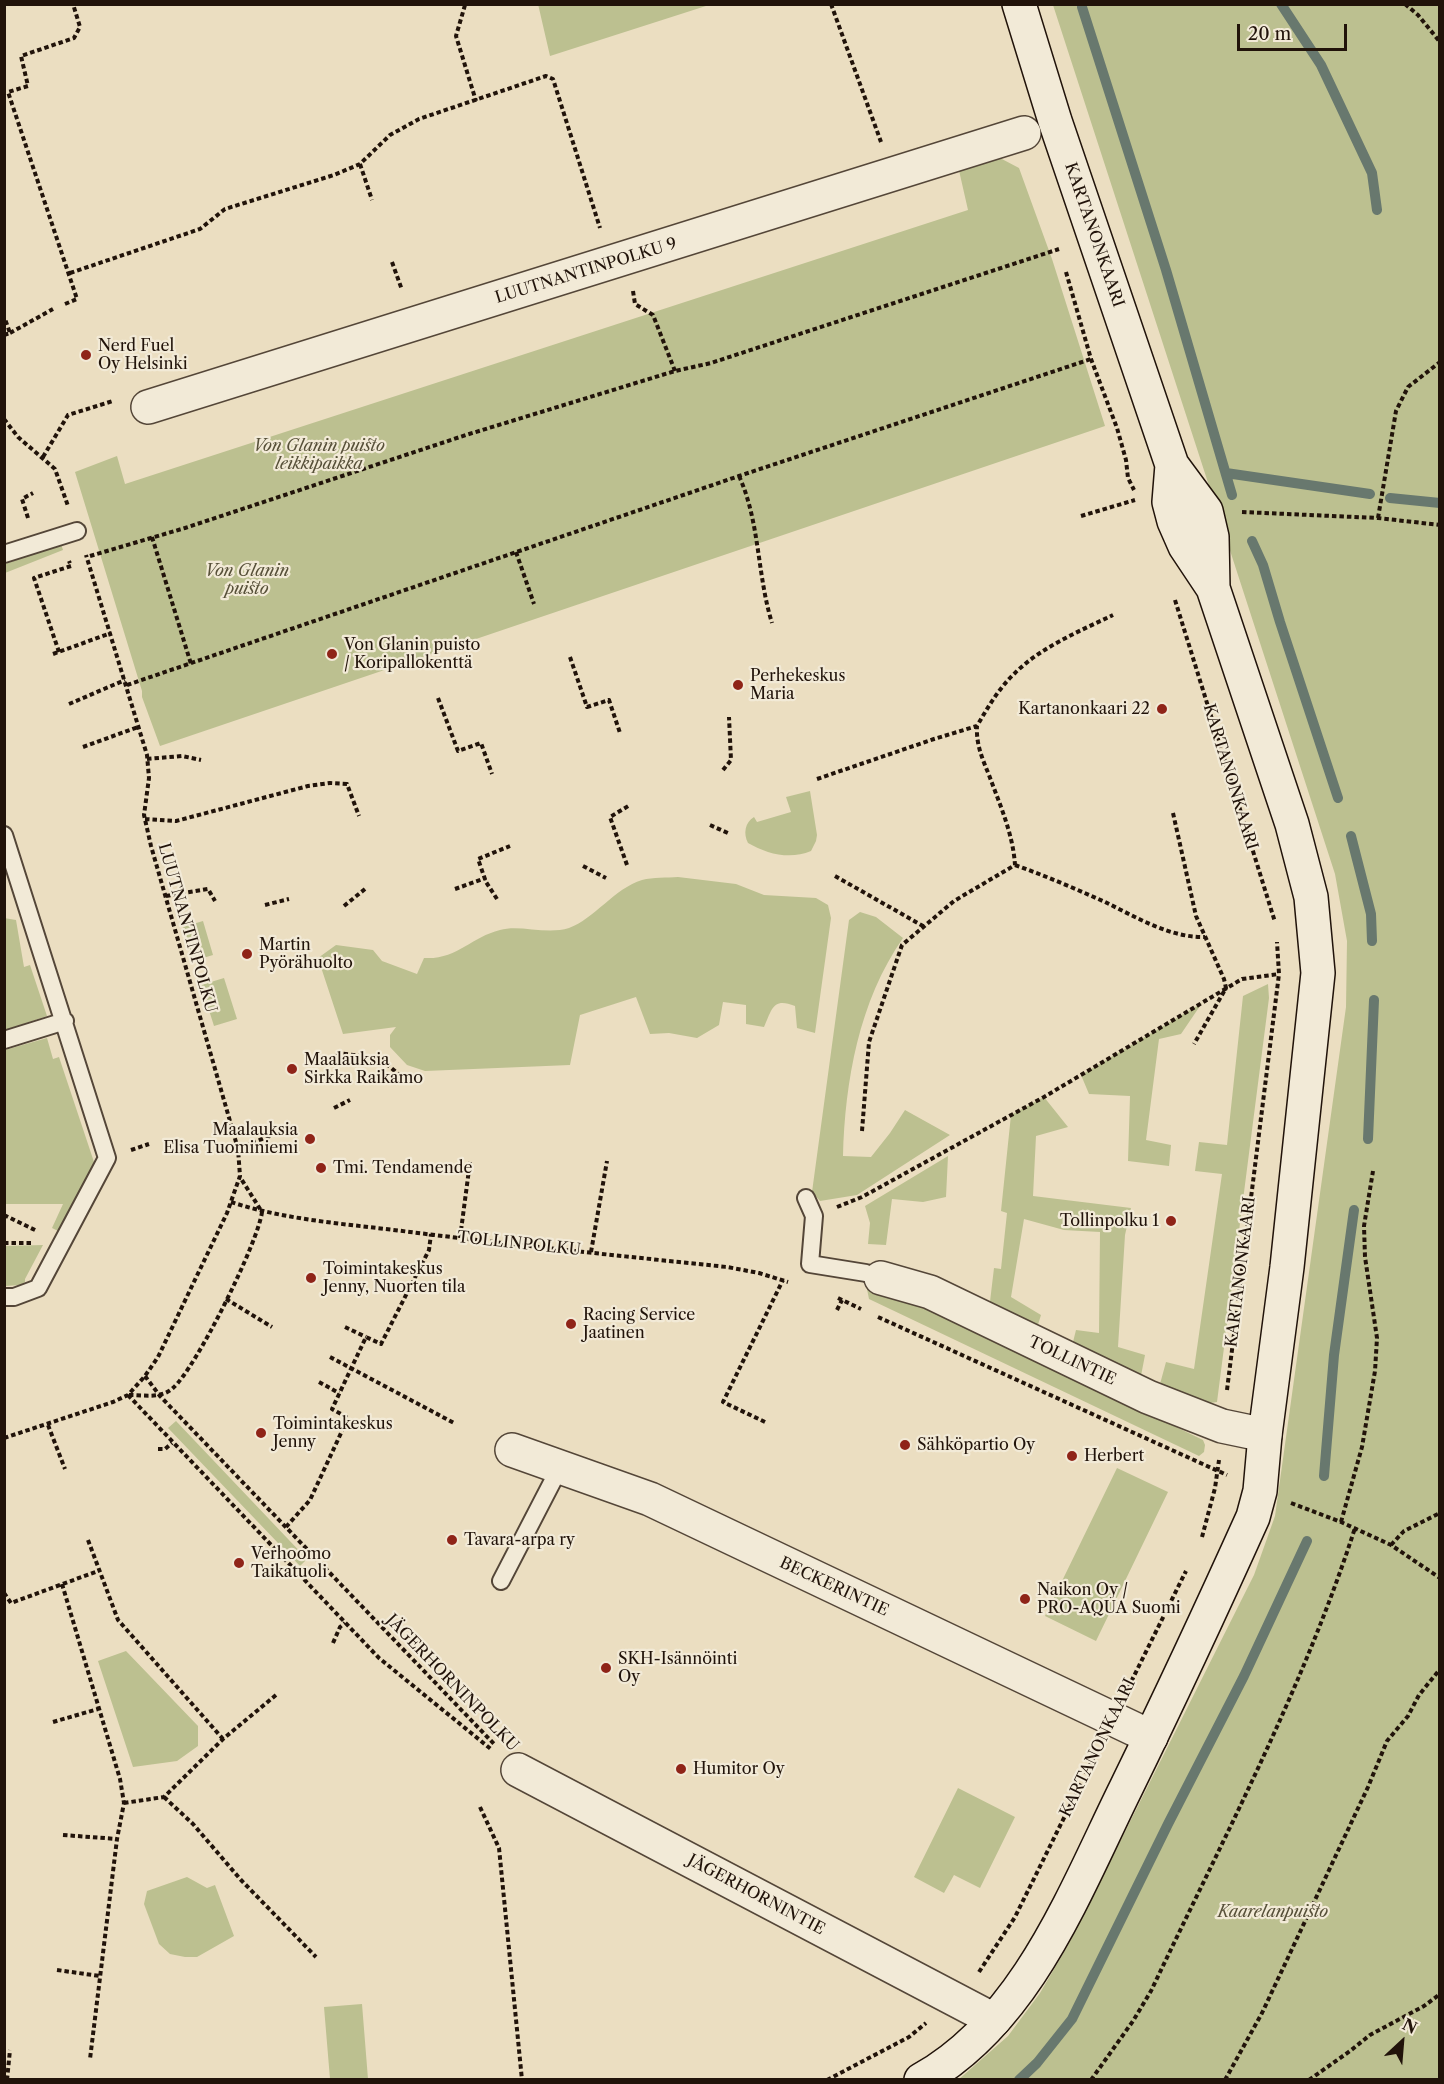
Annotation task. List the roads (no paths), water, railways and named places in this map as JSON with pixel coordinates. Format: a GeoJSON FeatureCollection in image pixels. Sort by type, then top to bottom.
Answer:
{"type":"FeatureCollection","features":[{"type":"Feature","properties":{"kind":"street","name":"KARTANONKAARI"},"geometry":{"type":"LineString","coordinates":[[1019,4],[1040,127],[1172,465],[1206,511],[1212,537],[1213,588]]}},
{"type":"Feature","properties":{"kind":"street","name":"LUUTNANTINPOLKU 9"},"geometry":{"type":"LineString","coordinates":[[148,407],[1040,127]]}},
{"type":"Feature","properties":{"kind":"street","name":"KARTANONKAARI"},"geometry":{"type":"LineString","coordinates":[[921,2079],[960,2055],[994,2020],[1031,1971],[1064,1914],[1253,1517],[1260,1491],[1265,1435],[1298,1180],[1318,973],[1311,897],[1294,834],[1213,588],[1185,546],[1174,521],[1169,502],[1172,465]]}},
{"type":"Feature","properties":{"kind":"street","name":"TOLLINTIE"},"geometry":{"type":"LineString","coordinates":[[882,1278],[930,1292],[1148,1397],[1222,1426],[1265,1435]]}},
{"type":"Feature","properties":{"kind":"street","name":"BECKERINTIE"},"geometry":{"type":"LineString","coordinates":[[512,1450],[650,1499],[1150,1737]]}},
{"type":"Feature","properties":{"kind":"street","name":"JÄGERHORNINTIE"},"geometry":{"type":"LineString","coordinates":[[518,1770],[994,2020]]}},
{"type":"Feature","properties":{"kind":"lane"},"geometry":{"type":"LineString","coordinates":[[4,554],[77,531]]}},
{"type":"Feature","properties":{"kind":"lane"},"geometry":{"type":"LineString","coordinates":[[4,835],[107,1158],[38,1288],[15,1297],[4,1297]]}},
{"type":"Feature","properties":{"kind":"lane"},"geometry":{"type":"LineString","coordinates":[[4,1040],[65,1021]]}},
{"type":"Feature","properties":{"kind":"lane"},"geometry":{"type":"LineString","coordinates":[[806,1198],[814,1216],[810,1263],[882,1278]]}},
{"type":"Feature","properties":{"kind":"lane"},"geometry":{"type":"LineString","coordinates":[[501,1581],[560,1467]]}},
{"type":"Feature","properties":{"kind":"waterway"},"geometry":{"type":"LineString","coordinates":[[1281,4],[1321,65],[1372,173],[1377,210]]}},
{"type":"Feature","properties":{"kind":"waterway"},"geometry":{"type":"LineString","coordinates":[[1082,7],[1166,270],[1232,495]]}},
{"type":"Feature","properties":{"kind":"waterway"},"geometry":{"type":"LineString","coordinates":[[1226,473],[1370,494]]}},
{"type":"Feature","properties":{"kind":"waterway"},"geometry":{"type":"LineString","coordinates":[[1390,498],[1440,503]]}},
{"type":"Feature","properties":{"kind":"waterway"},"geometry":{"type":"LineString","coordinates":[[1252,541],[1263,565],[1338,798]]}},
{"type":"Feature","properties":{"kind":"waterway"},"geometry":{"type":"LineString","coordinates":[[1351,836],[1371,914],[1372,941]]}},
{"type":"Feature","properties":{"kind":"waterway"},"geometry":{"type":"LineString","coordinates":[[1368,1139],[1374,1000]]}},
{"type":"Feature","properties":{"kind":"waterway"},"geometry":{"type":"LineString","coordinates":[[1324,1476],[1334,1355],[1354,1210]]}},
{"type":"Feature","properties":{"kind":"waterway"},"geometry":{"type":"LineString","coordinates":[[1019,2080],[1037,2063],[1072,2019],[1244,1676],[1307,1541]]}},
{"type":"Feature","properties":{"kind":"place","name":"Nerd Fuel Oy Helsinki"},"geometry":{"type":"Point","coordinates":[86,355]}},
{"type":"Feature","properties":{"kind":"place","name":"Von Glanin puisto / Koripallokenttä"},"geometry":{"type":"Point","coordinates":[332,654]}},
{"type":"Feature","properties":{"kind":"place","name":"Perhekeskus Maria"},"geometry":{"type":"Point","coordinates":[738,685]}},
{"type":"Feature","properties":{"kind":"place","name":"Kartanonkaari 22"},"geometry":{"type":"Point","coordinates":[1162,709]}},
{"type":"Feature","properties":{"kind":"place","name":"Martin Pyörähuolto"},"geometry":{"type":"Point","coordinates":[247,954]}},
{"type":"Feature","properties":{"kind":"place","name":"Maalauksia Sirkka Raikamo"},"geometry":{"type":"Point","coordinates":[292,1069]}},
{"type":"Feature","properties":{"kind":"place","name":"Maalauksia Elisa Tuominiemi"},"geometry":{"type":"Point","coordinates":[310,1139]}},
{"type":"Feature","properties":{"kind":"place","name":"Tmi. Tendamende"},"geometry":{"type":"Point","coordinates":[321,1168]}},
{"type":"Feature","properties":{"kind":"place","name":"Tollinpolku 1"},"geometry":{"type":"Point","coordinates":[1171,1221]}},
{"type":"Feature","properties":{"kind":"place","name":"Toimintakeskus Jenny, Nuorten tila"},"geometry":{"type":"Point","coordinates":[311,1278]}},
{"type":"Feature","properties":{"kind":"place","name":"Racing Service Jaatinen"},"geometry":{"type":"Point","coordinates":[571,1324]}},
{"type":"Feature","properties":{"kind":"place","name":"Toimintakeskus Jenny"},"geometry":{"type":"Point","coordinates":[261,1433]}},
{"type":"Feature","properties":{"kind":"place","name":"Sähköpartio Oy"},"geometry":{"type":"Point","coordinates":[905,1445]}},
{"type":"Feature","properties":{"kind":"place","name":"Herbert"},"geometry":{"type":"Point","coordinates":[1072,1456]}},
{"type":"Feature","properties":{"kind":"place","name":"Tavara-arpa ry"},"geometry":{"type":"Point","coordinates":[452,1540]}},
{"type":"Feature","properties":{"kind":"place","name":"Verhoomo Taikatuoli"},"geometry":{"type":"Point","coordinates":[239,1563]}},
{"type":"Feature","properties":{"kind":"place","name":"Naikon Oy / PRO-AQUA Suomi"},"geometry":{"type":"Point","coordinates":[1025,1599]}},
{"type":"Feature","properties":{"kind":"place","name":"SKH-Isännöinti Oy"},"geometry":{"type":"Point","coordinates":[606,1668]}},
{"type":"Feature","properties":{"kind":"place","name":"Humitor Oy"},"geometry":{"type":"Point","coordinates":[681,1769]}},
{"type":"Feature","properties":{"kind":"park label","name":"Von Glanin puisto leikkipaikka"},"geometry":{"type":"Point","coordinates":[319,455]}},
{"type":"Feature","properties":{"kind":"park label","name":"Von Glanin puisto"},"geometry":{"type":"Point","coordinates":[247,580]}},
{"type":"Feature","properties":{"kind":"park label","name":"Kaarelanpuisto"},"geometry":{"type":"Point","coordinates":[1273,1912]}}]}
